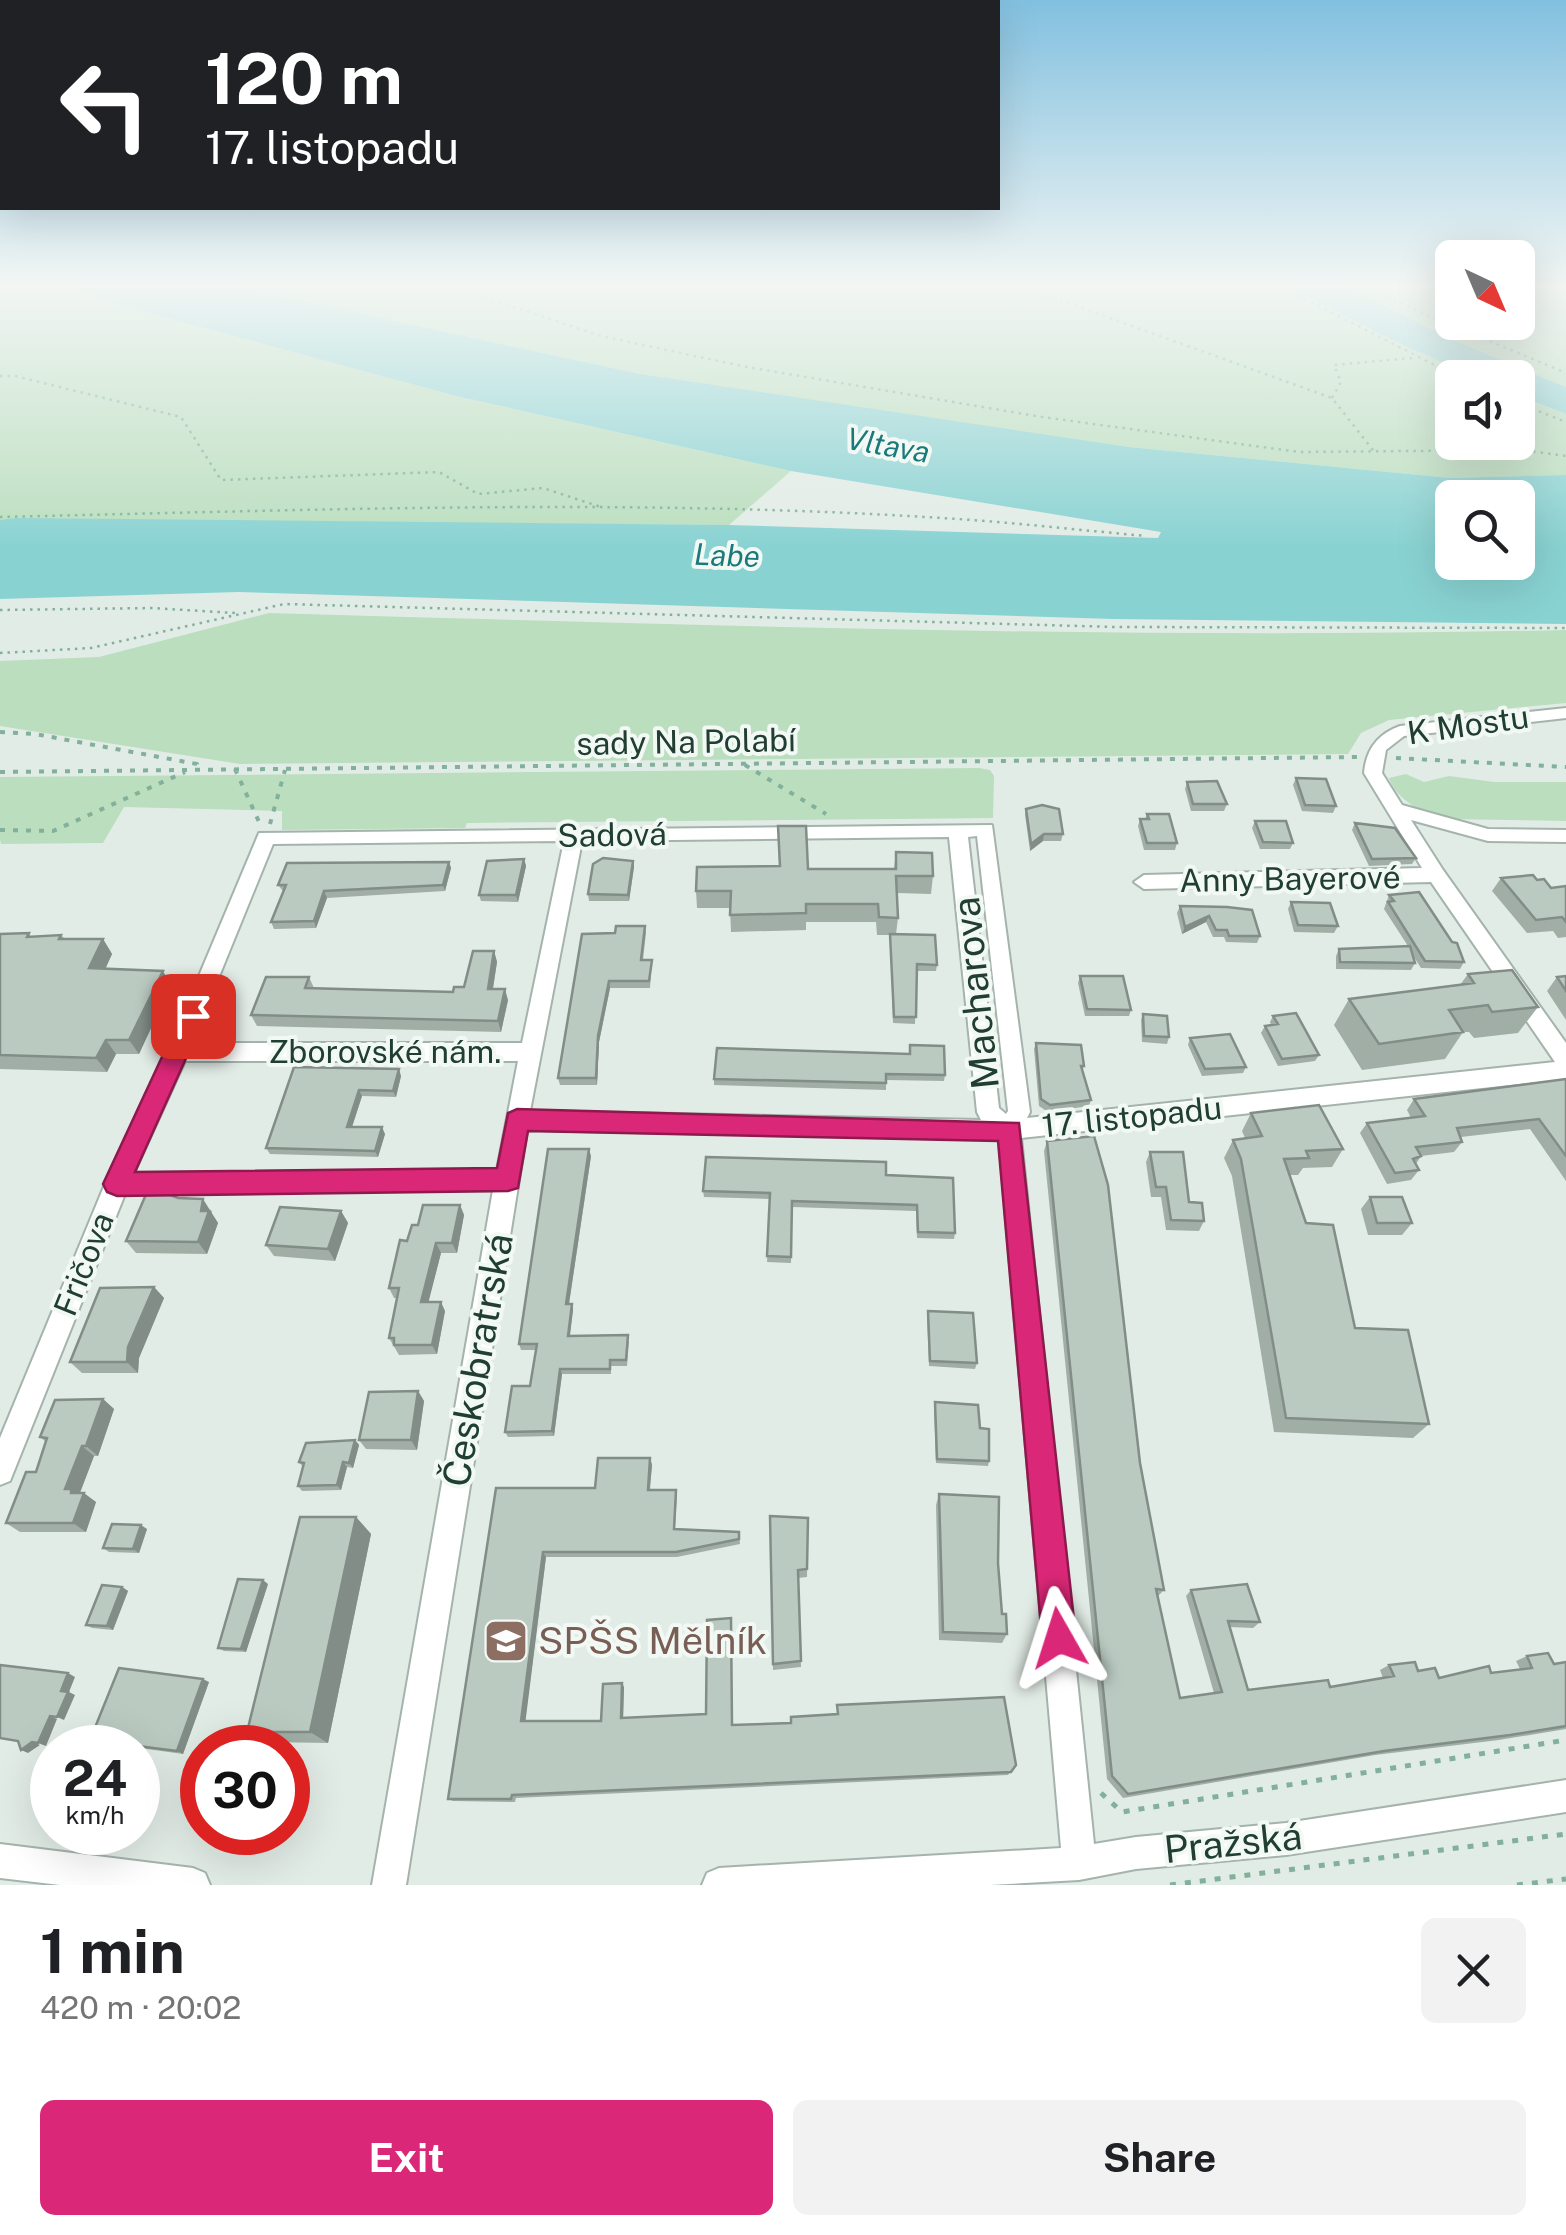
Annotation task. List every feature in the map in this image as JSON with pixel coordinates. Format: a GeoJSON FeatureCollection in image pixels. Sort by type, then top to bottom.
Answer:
{"type":"FeatureCollection","features":[{"type":"Feature","properties":{"kind":"street","name":"K Mostu"},"geometry":{"type":"LineString","coordinates":[[1566,713],[1400,731],[1384,740],[1373,757],[1373,773],[1436,875],[1566,1060]]}},
{"type":"Feature","properties":{"kind":"street"},"geometry":{"type":"LineString","coordinates":[[1398,810],[1488,834],[1566,836]]}},
{"type":"Feature","properties":{"kind":"street","name":"Macharova"},"geometry":{"type":"LineString","coordinates":[[958,830],[988,1112],[1010,1130],[1079,1863]]}},
{"type":"Feature","properties":{"kind":"street","name":"Sadová"},"geometry":{"type":"LineString","coordinates":[[266,838],[984,830],[1019,1112],[1010,1130]]}},
{"type":"Feature","properties":{"kind":"street","name":"Českobratrská"},"geometry":{"type":"LineString","coordinates":[[389,1885],[517,1120],[574,836]]}},
{"type":"Feature","properties":{"kind":"street","name":"Fričova"},"geometry":{"type":"LineString","coordinates":[[0,1470],[117,1184],[178,1052],[266,838]]}},
{"type":"Feature","properties":{"kind":"street","name":"Anny Bayerové"},"geometry":{"type":"LineString","coordinates":[[1144,882],[1436,875]]}},
{"type":"Feature","properties":{"kind":"street","name":"Zborovské nám."},"geometry":{"type":"LineString","coordinates":[[178,1052],[531,1052]]}},
{"type":"Feature","properties":{"kind":"street","name":"17. listopadu"},"geometry":{"type":"LineString","coordinates":[[517,1120],[1010,1130],[1566,1070]]}},
{"type":"Feature","properties":{"kind":"street"},"geometry":{"type":"LineString","coordinates":[[117,1184],[508,1180]]}},
{"type":"Feature","properties":{"kind":"street","name":"Pražská"},"geometry":{"type":"LineString","coordinates":[[719,1885],[827,1882],[1079,1863],[1136,1853],[1286,1839],[1566,1796]]}},
{"type":"Feature","properties":{"kind":"street"},"geometry":{"type":"LineString","coordinates":[[0,1861],[194,1885]]}},
{"type":"Feature","properties":{"kind":"path"},"geometry":{"type":"LineString","coordinates":[[778,373],[1299,452],[1522,450],[1566,456]]}},
{"type":"Feature","properties":{"kind":"path"},"geometry":{"type":"LineString","coordinates":[[1262,373],[1332,398],[1376,454]]}},
{"type":"Feature","properties":{"kind":"path"},"geometry":{"type":"LineString","coordinates":[[1332,398],[1342,382],[1338,373]]}},
{"type":"Feature","properties":{"kind":"path"},"geometry":{"type":"LineString","coordinates":[[0,376],[15,376],[182,417],[221,480],[439,472],[478,494],[543,488],[607,510]]}},
{"type":"Feature","properties":{"kind":"path"},"geometry":{"type":"LineString","coordinates":[[1535,409],[1566,422]]}},
{"type":"Feature","properties":{"kind":"path"},"geometry":{"type":"LineString","coordinates":[[0,517],[328,510],[607,510],[941,518],[1146,536]]}},
{"type":"Feature","properties":{"kind":"path"},"geometry":{"type":"LineString","coordinates":[[0,653],[91,648],[284,604],[1116,628],[1566,628]]}},
{"type":"Feature","properties":{"kind":"path"},"geometry":{"type":"LineString","coordinates":[[0,610],[152,608],[240,614]]}},
{"type":"Feature","properties":{"kind":"path"},"geometry":{"type":"LineString","coordinates":[[0,732],[34,734],[197,764],[192,770],[53,831],[0,830]]}},
{"type":"Feature","properties":{"kind":"path","name":"sady Na Polabí"},"geometry":{"type":"LineString","coordinates":[[0,772],[1373,757],[1566,767]]}},
{"type":"Feature","properties":{"kind":"path"},"geometry":{"type":"LineString","coordinates":[[744,764],[852,830]]}},
{"type":"Feature","properties":{"kind":"path"},"geometry":{"type":"LineString","coordinates":[[266,838],[286,768]]}},
{"type":"Feature","properties":{"kind":"path"},"geometry":{"type":"LineString","coordinates":[[235,770],[266,838]]}},
{"type":"Feature","properties":{"kind":"path"},"geometry":{"type":"LineString","coordinates":[[1104,1793],[1112,1806],[1122,1812],[1566,1740]]}},
{"type":"Feature","properties":{"kind":"path"},"geometry":{"type":"LineString","coordinates":[[1170,1885],[1566,1834]]}},
{"type":"Feature","properties":{"kind":"path"},"geometry":{"type":"LineString","coordinates":[[1517,1885],[1566,1879]]}},
{"type":"Feature","properties":{"kind":"green space"},"geometry":{"type":"Polygon","coordinates":[[[0,373],[371,373],[456,396],[791,471],[729,525],[0,520],[0,373]]]}},
{"type":"Feature","properties":{"kind":"green space"},"geometry":{"type":"Polygon","coordinates":[[[635,373],[1435,373],[1435,460],[1535,460],[1535,402],[1566,414],[1566,475],[1450,478],[1129,447],[635,373]]]}},
{"type":"Feature","properties":{"kind":"green space"},"geometry":{"type":"Polygon","coordinates":[[[1535,373],[1566,373],[1566,387],[1535,374],[1535,373]]]}},
{"type":"Feature","properties":{"kind":"green space"},"geometry":{"type":"Polygon","coordinates":[[[269,613],[1080,632],[1566,630],[1566,703],[1389,720],[1361,733],[1348,754],[240,764],[0,726],[0,661],[99,657],[269,613]]]}},
{"type":"Feature","properties":{"kind":"green space"},"geometry":{"type":"Polygon","coordinates":[[[990,770],[994,776],[993,818],[467,823],[465,828],[282,830],[282,811],[124,807],[103,843],[1,844],[0,839],[0,777],[990,770]]]}},
{"type":"Feature","properties":{"kind":"green space"},"geometry":{"type":"Polygon","coordinates":[[[1406,774],[1424,782],[1449,776],[1494,782],[1566,782],[1566,821],[1437,817],[1398,793],[1389,778],[1406,774]]]}},
{"type":"Feature","properties":{"kind":"water"},"geometry":{"type":"Polygon","coordinates":[[[371,373],[635,373],[1129,447],[1450,478],[1566,475],[1566,624],[1113,619],[239,592],[0,599],[0,520],[16,518],[729,525],[1158,538],[1161,532],[791,471],[456,396],[371,373]]]}},
{"type":"Feature","properties":{"kind":"water"},"geometry":{"type":"Polygon","coordinates":[[[1535,374],[1566,387],[1566,414],[1535,402],[1535,374]]]}},
{"type":"Feature","properties":{"kind":"building"},"geometry":{"type":"Polygon","coordinates":[[[1296,778],[1326,779],[1336,806],[1305,805],[1296,778]]]}},
{"type":"Feature","properties":{"kind":"building"},"geometry":{"type":"Polygon","coordinates":[[[1217,781],[1227,804],[1193,804],[1187,782],[1217,781]]]}},
{"type":"Feature","properties":{"kind":"building"},"geometry":{"type":"Polygon","coordinates":[[[1042,805],[1059,809],[1063,834],[1044,834],[1031,844],[1026,809],[1042,805]]]}},
{"type":"Feature","properties":{"kind":"building"},"geometry":{"type":"Polygon","coordinates":[[[1147,814],[1169,814],[1177,843],[1147,843],[1140,819],[1149,819],[1147,814]]]}},
{"type":"Feature","properties":{"kind":"building"},"geometry":{"type":"Polygon","coordinates":[[[1255,821],[1286,821],[1293,843],[1263,842],[1255,821]]]}},
{"type":"Feature","properties":{"kind":"building"},"geometry":{"type":"Polygon","coordinates":[[[1355,823],[1395,828],[1416,858],[1372,859],[1355,823]]]}},
{"type":"Feature","properties":{"kind":"building"},"geometry":{"type":"Polygon","coordinates":[[[778,826],[806,826],[808,869],[896,869],[896,852],[932,853],[933,876],[896,876],[898,918],[879,917],[878,904],[806,904],[806,913],[730,915],[731,891],[696,891],[697,867],[780,866],[778,826]]]}},
{"type":"Feature","properties":{"kind":"building"},"geometry":{"type":"Polygon","coordinates":[[[603,858],[633,861],[628,895],[588,894],[593,864],[603,858]]]}},
{"type":"Feature","properties":{"kind":"building"},"geometry":{"type":"Polygon","coordinates":[[[524,859],[516,895],[479,895],[487,861],[524,859]]]}},
{"type":"Feature","properties":{"kind":"building"},"geometry":{"type":"Polygon","coordinates":[[[449,862],[443,885],[324,891],[314,921],[271,922],[286,885],[278,885],[287,863],[449,862]]]}},
{"type":"Feature","properties":{"kind":"building"},"geometry":{"type":"Polygon","coordinates":[[[1533,875],[1537,880],[1544,879],[1551,888],[1566,886],[1566,922],[1562,917],[1536,920],[1501,878],[1533,875]]]}},
{"type":"Feature","properties":{"kind":"building"},"geometry":{"type":"Polygon","coordinates":[[[1419,892],[1452,942],[1457,943],[1464,962],[1425,961],[1388,902],[1394,901],[1389,895],[1419,892]]]}},
{"type":"Feature","properties":{"kind":"building"},"geometry":{"type":"Polygon","coordinates":[[[1291,902],[1330,903],[1338,926],[1298,925],[1291,902]]]}},
{"type":"Feature","properties":{"kind":"building"},"geometry":{"type":"Polygon","coordinates":[[[1180,906],[1252,910],[1260,936],[1229,936],[1227,930],[1216,930],[1209,916],[1185,927],[1180,906]]]}},
{"type":"Feature","properties":{"kind":"building"},"geometry":{"type":"Polygon","coordinates":[[[616,926],[645,926],[641,960],[652,960],[649,981],[609,981],[598,1036],[596,1078],[558,1078],[582,934],[615,933],[616,926]]]}},
{"type":"Feature","properties":{"kind":"building"},"geometry":{"type":"Polygon","coordinates":[[[29,933],[27,937],[103,939],[89,968],[163,971],[129,1040],[106,1040],[96,1058],[0,1055],[0,934],[29,933]]]}},
{"type":"Feature","properties":{"kind":"building"},"geometry":{"type":"Polygon","coordinates":[[[890,934],[935,935],[937,965],[917,964],[916,1017],[894,1017],[890,934]]]}},
{"type":"Feature","properties":{"kind":"building"},"geometry":{"type":"Polygon","coordinates":[[[1410,946],[1415,963],[1340,962],[1339,949],[1410,946]]]}},
{"type":"Feature","properties":{"kind":"building"},"geometry":{"type":"Polygon","coordinates":[[[473,951],[494,951],[488,989],[505,989],[498,1021],[251,1015],[266,977],[309,977],[305,988],[453,992],[454,987],[464,987],[473,951]]]}},
{"type":"Feature","properties":{"kind":"building"},"geometry":{"type":"Polygon","coordinates":[[[1512,970],[1538,1007],[1492,1012],[1488,1005],[1449,1010],[1463,1032],[1379,1044],[1349,999],[1474,983],[1468,974],[1512,970]]]}},
{"type":"Feature","properties":{"kind":"building"},"geometry":{"type":"Polygon","coordinates":[[[1080,976],[1123,976],[1131,1010],[1087,1009],[1080,976]]]}},
{"type":"Feature","properties":{"kind":"building"},"geometry":{"type":"Polygon","coordinates":[[[1566,976],[1566,991],[1557,977],[1566,976]]]}},
{"type":"Feature","properties":{"kind":"building"},"geometry":{"type":"Polygon","coordinates":[[[1296,1013],[1319,1055],[1282,1059],[1265,1026],[1278,1024],[1273,1016],[1296,1013]]]}},
{"type":"Feature","properties":{"kind":"building"},"geometry":{"type":"Polygon","coordinates":[[[1143,1014],[1167,1016],[1169,1037],[1144,1036],[1143,1014]]]}},
{"type":"Feature","properties":{"kind":"building"},"geometry":{"type":"Polygon","coordinates":[[[1230,1034],[1246,1067],[1205,1069],[1190,1038],[1230,1034]]]}},
{"type":"Feature","properties":{"kind":"building"},"geometry":{"type":"Polygon","coordinates":[[[1036,1043],[1081,1045],[1081,1066],[1091,1100],[1050,1105],[1041,1099],[1036,1043]]]}},
{"type":"Feature","properties":{"kind":"building"},"geometry":{"type":"Polygon","coordinates":[[[910,1045],[944,1046],[945,1075],[886,1074],[886,1083],[714,1079],[717,1048],[910,1054],[910,1045]]]}},
{"type":"Feature","properties":{"kind":"building"},"geometry":{"type":"Polygon","coordinates":[[[294,1067],[399,1069],[393,1091],[359,1090],[347,1127],[382,1127],[375,1151],[266,1148],[294,1067]]]}},
{"type":"Feature","properties":{"kind":"building"},"geometry":{"type":"Polygon","coordinates":[[[1566,1079],[1566,1156],[1539,1119],[1457,1128],[1462,1142],[1416,1147],[1421,1156],[1413,1159],[1419,1170],[1395,1173],[1367,1123],[1425,1116],[1414,1099],[1566,1079]]]}},
{"type":"Feature","properties":{"kind":"building"},"geometry":{"type":"Polygon","coordinates":[[[1319,1105],[1343,1149],[1306,1151],[1309,1158],[1284,1159],[1306,1223],[1333,1225],[1355,1328],[1408,1330],[1429,1424],[1286,1418],[1241,1159],[1233,1140],[1262,1136],[1251,1113],[1319,1105]]]}},
{"type":"Feature","properties":{"kind":"building"},"geometry":{"type":"Polygon","coordinates":[[[1094,1136],[1108,1185],[1140,1463],[1164,1590],[1156,1589],[1180,1698],[1222,1692],[1191,1590],[1247,1584],[1260,1622],[1228,1621],[1248,1690],[1328,1680],[1330,1687],[1394,1676],[1389,1665],[1415,1662],[1418,1671],[1435,1668],[1439,1678],[1489,1666],[1491,1673],[1532,1668],[1527,1656],[1548,1653],[1554,1664],[1566,1662],[1566,1726],[1384,1751],[1128,1794],[1112,1776],[1047,1141],[1094,1136]]]}},
{"type":"Feature","properties":{"kind":"building"},"geometry":{"type":"Polygon","coordinates":[[[548,1149],[589,1149],[566,1304],[572,1304],[568,1336],[628,1335],[626,1360],[610,1360],[610,1369],[560,1369],[552,1431],[505,1432],[512,1386],[530,1386],[537,1344],[519,1344],[548,1149]]]}},
{"type":"Feature","properties":{"kind":"building"},"geometry":{"type":"Polygon","coordinates":[[[1150,1152],[1183,1152],[1189,1202],[1202,1203],[1204,1221],[1171,1220],[1166,1187],[1156,1187],[1150,1152]]]}},
{"type":"Feature","properties":{"kind":"building"},"geometry":{"type":"Polygon","coordinates":[[[706,1157],[886,1162],[886,1175],[953,1178],[955,1233],[918,1232],[917,1205],[792,1201],[791,1257],[767,1256],[770,1193],[703,1191],[706,1157]]]}},
{"type":"Feature","properties":{"kind":"building"},"geometry":{"type":"Polygon","coordinates":[[[155,1189],[178,1198],[203,1199],[201,1211],[209,1211],[198,1242],[126,1241],[147,1192],[155,1189]]]}},
{"type":"Feature","properties":{"kind":"building"},"geometry":{"type":"Polygon","coordinates":[[[1370,1197],[1402,1197],[1412,1223],[1377,1223],[1370,1197]]]}},
{"type":"Feature","properties":{"kind":"building"},"geometry":{"type":"Polygon","coordinates":[[[423,1205],[460,1205],[452,1243],[436,1243],[421,1302],[441,1302],[432,1345],[394,1345],[394,1338],[389,1338],[399,1288],[389,1288],[400,1240],[407,1241],[412,1225],[418,1225],[423,1205]]]}},
{"type":"Feature","properties":{"kind":"building"},"geometry":{"type":"Polygon","coordinates":[[[280,1207],[341,1211],[328,1249],[266,1245],[280,1207]]]}},
{"type":"Feature","properties":{"kind":"building"},"geometry":{"type":"Polygon","coordinates":[[[154,1287],[128,1347],[127,1362],[70,1362],[100,1288],[154,1287]]]}},
{"type":"Feature","properties":{"kind":"building"},"geometry":{"type":"Polygon","coordinates":[[[928,1311],[973,1313],[977,1363],[930,1361],[928,1311]]]}},
{"type":"Feature","properties":{"kind":"building"},"geometry":{"type":"Polygon","coordinates":[[[418,1391],[411,1440],[359,1440],[369,1392],[418,1391]]]}},
{"type":"Feature","properties":{"kind":"building"},"geometry":{"type":"Polygon","coordinates":[[[103,1399],[65,1489],[84,1493],[73,1523],[6,1523],[26,1472],[36,1472],[47,1438],[40,1437],[55,1400],[103,1399]]]}},
{"type":"Feature","properties":{"kind":"building"},"geometry":{"type":"Polygon","coordinates":[[[935,1402],[978,1405],[980,1428],[989,1429],[989,1461],[937,1459],[935,1402]]]}},
{"type":"Feature","properties":{"kind":"building"},"geometry":{"type":"Polygon","coordinates":[[[355,1440],[337,1485],[298,1486],[304,1463],[299,1462],[306,1443],[355,1440]]]}},
{"type":"Feature","properties":{"kind":"building"},"geometry":{"type":"Polygon","coordinates":[[[598,1458],[650,1458],[648,1490],[676,1490],[674,1529],[739,1532],[739,1539],[676,1552],[543,1552],[521,1721],[601,1721],[603,1684],[622,1683],[621,1718],[706,1714],[707,1620],[731,1618],[732,1725],[791,1723],[791,1717],[838,1714],[837,1705],[1004,1697],[1016,1765],[1011,1772],[512,1795],[511,1799],[448,1799],[496,1488],[595,1488],[598,1458]]]}},
{"type":"Feature","properties":{"kind":"building"},"geometry":{"type":"Polygon","coordinates":[[[939,1494],[999,1497],[998,1563],[1007,1634],[943,1632],[939,1494]]]}},
{"type":"Feature","properties":{"kind":"building"},"geometry":{"type":"Polygon","coordinates":[[[770,1516],[808,1518],[807,1569],[798,1570],[801,1661],[773,1664],[770,1516]]]}},
{"type":"Feature","properties":{"kind":"building"},"geometry":{"type":"Polygon","coordinates":[[[300,1517],[356,1517],[310,1732],[310,1725],[249,1725],[300,1517]]]}},
{"type":"Feature","properties":{"kind":"building"},"geometry":{"type":"Polygon","coordinates":[[[112,1524],[141,1525],[133,1549],[103,1548],[112,1524]]]}},
{"type":"Feature","properties":{"kind":"building"},"geometry":{"type":"Polygon","coordinates":[[[238,1579],[263,1580],[241,1649],[218,1648],[238,1579]]]}},
{"type":"Feature","properties":{"kind":"building"},"geometry":{"type":"Polygon","coordinates":[[[102,1585],[122,1587],[107,1626],[86,1625],[102,1585]]]}},
{"type":"Feature","properties":{"kind":"building"},"geometry":{"type":"Polygon","coordinates":[[[0,1665],[68,1673],[61,1691],[68,1692],[57,1717],[50,1716],[46,1725],[30,1725],[30,1743],[21,1750],[18,1741],[0,1738],[0,1665]]]}},
{"type":"Feature","properties":{"kind":"building"},"geometry":{"type":"Polygon","coordinates":[[[119,1668],[203,1679],[186,1725],[180,1725],[177,1751],[160,1749],[160,1725],[96,1725],[119,1668]]]}},
{"type":"Feature","properties":{"kind":"place","name":"SPŠS Mělník"},"geometry":{"type":"Point","coordinates":[506,1641]}},
{"type":"Feature","properties":{"kind":"route"},"geometry":{"type":"LineString","coordinates":[[193,1016],[117,1184],[508,1180],[517,1120],[1010,1130],[1059,1638]]}},
{"type":"Feature","properties":{"kind":"water label","name":"Vltava"},"geometry":{"type":"Point","coordinates":[888,446]}},
{"type":"Feature","properties":{"kind":"water label","name":"Labe"},"geometry":{"type":"Point","coordinates":[727,556]}}]}
